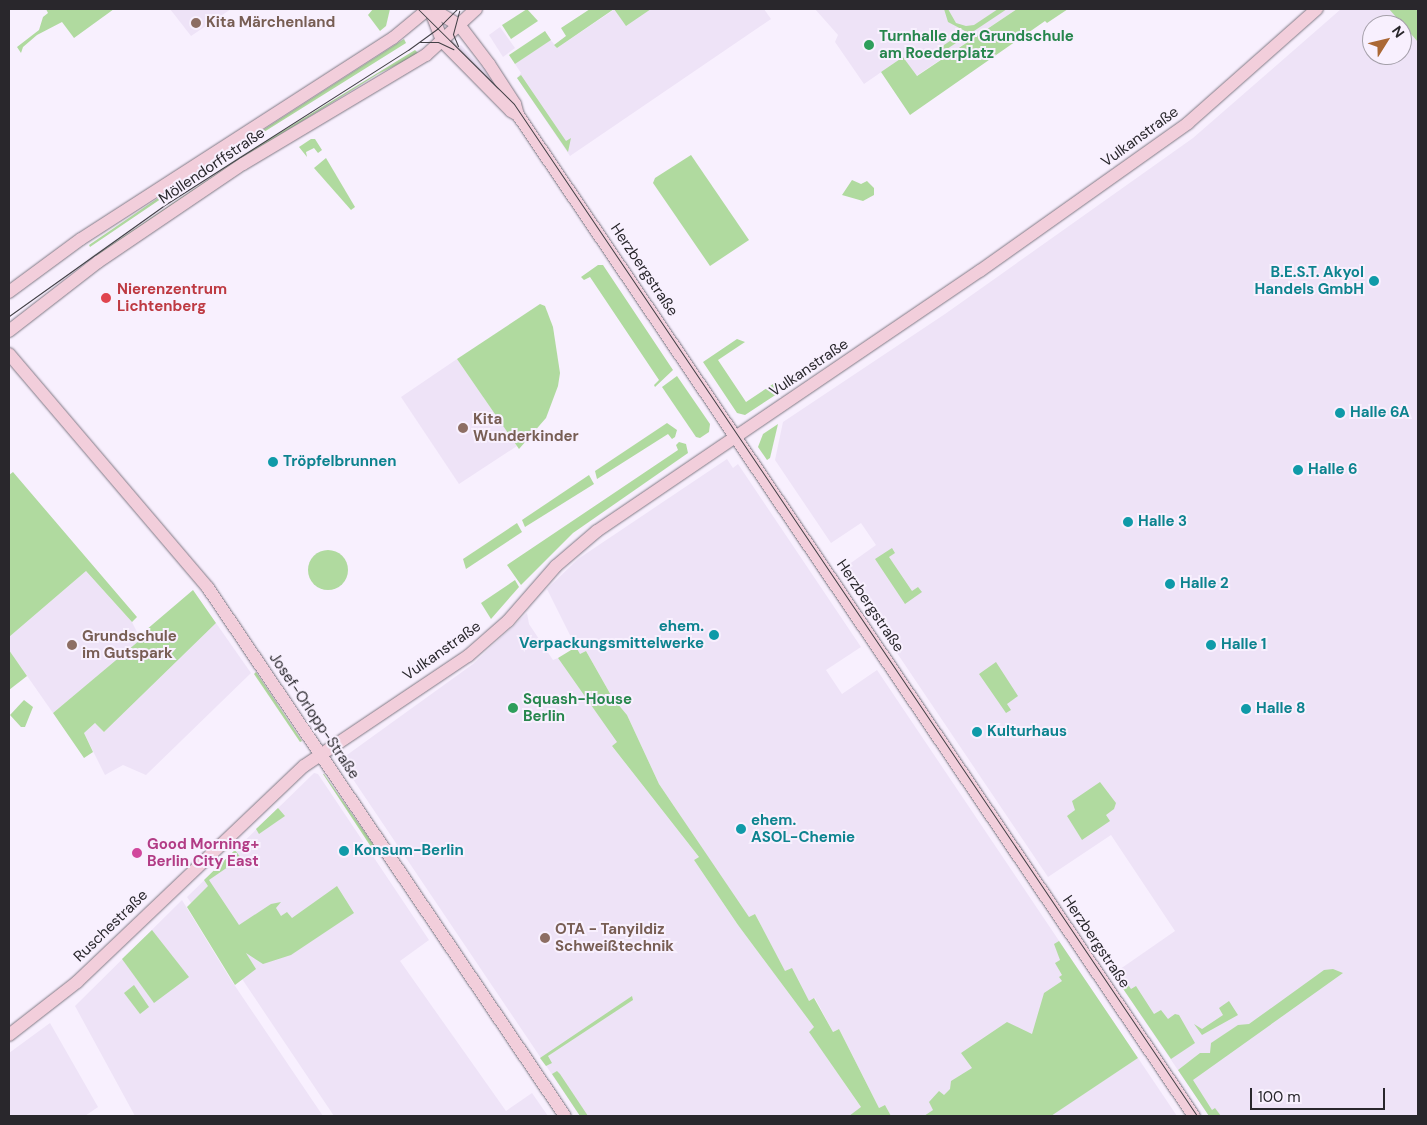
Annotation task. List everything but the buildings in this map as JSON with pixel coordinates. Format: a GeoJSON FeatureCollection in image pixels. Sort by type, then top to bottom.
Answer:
{"type":"FeatureCollection","features":[{"type":"Feature","properties":{"kind":"street","name":"Herzbergstraße"},"geometry":{"type":"LineString","coordinates":[[430,9],[460,26],[516,104],[518,115],[1194,1116]]}},
{"type":"Feature","properties":{"kind":"street","name":"Möllendorffstraße"},"geometry":{"type":"LineString","coordinates":[[9,292],[82,239],[394,38],[430,9]]}},
{"type":"Feature","properties":{"kind":"street"},"geometry":{"type":"LineString","coordinates":[[430,9],[442,40]]}},
{"type":"Feature","properties":{"kind":"street","name":"Möllendorffstraße"},"geometry":{"type":"LineString","coordinates":[[9,331],[98,262],[236,169],[422,57],[460,26],[476,9]]}},
{"type":"Feature","properties":{"kind":"street","name":"Vulkanstraße"},"geometry":{"type":"LineString","coordinates":[[320,754],[468,656],[508,621],[556,566],[581,543],[980,271],[1188,124],[1317,9]]}},
{"type":"Feature","properties":{"kind":"street","name":"Herzbergstraße"},"geometry":{"type":"LineString","coordinates":[[442,40],[511,112],[518,115]]}},
{"type":"Feature","properties":{"kind":"street","name":"Josef-Orlopp-Straße"},"geometry":{"type":"LineString","coordinates":[[9,354],[202,580],[565,1116]]}},
{"type":"Feature","properties":{"kind":"street","name":"Ruschestraße"},"geometry":{"type":"LineString","coordinates":[[9,1035],[77,982],[262,804],[320,754]]}},
{"type":"Feature","properties":{"kind":"shaded area","name":"Kita Märchenland"},"geometry":{"type":"Polygon","coordinates":[[[170,9],[231,9],[191,36],[170,9]]]}},
{"type":"Feature","properties":{"kind":"shaded area"},"geometry":{"type":"Polygon","coordinates":[[[615,9],[626,25],[651,9],[764,9],[771,19],[570,156],[517,78],[521,73],[515,64],[550,39],[557,48],[615,9]]]}},
{"type":"Feature","properties":{"kind":"shaded area"},"geometry":{"type":"Polygon","coordinates":[[[815,9],[1017,9],[916,76],[903,57],[864,84],[835,42],[838,35],[815,9]]]}},
{"type":"Feature","properties":{"kind":"shaded area"},"geometry":{"type":"Polygon","coordinates":[[[1341,9],[1418,9],[1418,1116],[1209,1116],[1113,974],[1175,931],[1111,835],[1048,877],[841,570],[876,545],[861,523],[831,543],[775,460],[783,422],[945,314],[1193,138],[1341,9]]]}},
{"type":"Feature","properties":{"kind":"shaded area"},"geometry":{"type":"Polygon","coordinates":[[[500,27],[515,48],[503,57],[489,35],[500,27]]]}},
{"type":"Feature","properties":{"kind":"shaded area"},"geometry":{"type":"Polygon","coordinates":[[[461,45],[497,82],[512,105],[455,50],[461,45]]]}},
{"type":"Feature","properties":{"kind":"shaded area","name":"Kita Wunderkinder"},"geometry":{"type":"Polygon","coordinates":[[[457,359],[517,446],[459,484],[401,397],[457,359]]]}},
{"type":"Feature","properties":{"kind":"shaded area"},"geometry":{"type":"Polygon","coordinates":[[[727,459],[733,468],[738,464],[861,647],[826,670],[842,694],[877,670],[1125,1039],[1008,1116],[891,1116],[885,1105],[879,1108],[839,1029],[833,1032],[815,998],[809,1001],[785,972],[755,914],[749,918],[659,784],[627,715],[612,697],[586,651],[580,655],[547,589],[578,559],[727,459]]]}},
{"type":"Feature","properties":{"kind":"shaded area","name":"Grundschule im Gutspark"},"geometry":{"type":"Polygon","coordinates":[[[86,571],[132,622],[141,640],[53,713],[9,650],[9,637],[86,571]]]}},
{"type":"Feature","properties":{"kind":"shaded area"},"geometry":{"type":"Polygon","coordinates":[[[527,613],[529,624],[553,660],[558,658],[618,742],[612,746],[699,857],[694,860],[738,925],[815,1028],[809,1031],[867,1116],[580,1116],[340,760],[473,664],[527,613]]]}},
{"type":"Feature","properties":{"kind":"shaded area"},"geometry":{"type":"Polygon","coordinates":[[[216,623],[251,673],[146,775],[123,765],[105,775],[84,733],[95,723],[104,732],[216,623]]]}},
{"type":"Feature","properties":{"kind":"shaded area"},"geometry":{"type":"Polygon","coordinates":[[[314,773],[318,774],[429,940],[400,961],[506,1111],[532,1093],[548,1116],[334,1116],[187,897],[314,773]]]}},
{"type":"Feature","properties":{"kind":"shaded area"},"geometry":{"type":"Polygon","coordinates":[[[182,900],[231,980],[323,1116],[135,1116],[75,1006],[182,900]]]}},
{"type":"Feature","properties":{"kind":"shaded area"},"geometry":{"type":"Polygon","coordinates":[[[50,1023],[98,1107],[85,1116],[9,1116],[9,1053],[50,1023]]]}},
{"type":"Feature","properties":{"kind":"shaded area"},"geometry":{"type":"Polygon","coordinates":[[[1138,1058],[1177,1116],[1050,1116],[1138,1058]]]}},
{"type":"Feature","properties":{"kind":"green space"},"geometry":{"type":"Polygon","coordinates":[[[46,9],[114,9],[74,38],[62,22],[37,35],[23,47],[21,53],[17,47],[39,30],[43,17],[48,13],[46,9]]]}},
{"type":"Feature","properties":{"kind":"green space"},"geometry":{"type":"Polygon","coordinates":[[[373,9],[390,9],[386,26],[380,31],[368,15],[373,9]]]}},
{"type":"Feature","properties":{"kind":"green space"},"geometry":{"type":"Polygon","coordinates":[[[527,9],[538,21],[511,39],[502,25],[527,9]]]}},
{"type":"Feature","properties":{"kind":"green space"},"geometry":{"type":"Polygon","coordinates":[[[590,9],[614,9],[557,48],[554,45],[566,36],[561,28],[590,9]]]}},
{"type":"Feature","properties":{"kind":"green space"},"geometry":{"type":"Polygon","coordinates":[[[614,9],[651,9],[626,26],[614,9]]]}},
{"type":"Feature","properties":{"kind":"green space"},"geometry":{"type":"Polygon","coordinates":[[[944,9],[948,9],[956,23],[966,26],[974,25],[998,9],[1007,9],[944,51],[941,47],[965,31],[948,22],[944,9]]]}},
{"type":"Feature","properties":{"kind":"green space"},"geometry":{"type":"Polygon","coordinates":[[[1017,9],[1068,9],[1047,23],[1045,21],[910,115],[881,72],[903,57],[917,76],[1017,9]]]}},
{"type":"Feature","properties":{"kind":"green space"},"geometry":{"type":"Polygon","coordinates":[[[1389,9],[1418,9],[1418,42],[1412,35],[1412,15],[1394,15],[1389,9]]]}},
{"type":"Feature","properties":{"kind":"green space"},"geometry":{"type":"Polygon","coordinates":[[[545,31],[551,40],[515,64],[509,55],[545,31]]]}},
{"type":"Feature","properties":{"kind":"green space"},"geometry":{"type":"Polygon","coordinates":[[[404,39],[406,43],[208,167],[90,247],[89,245],[167,192],[404,39]]]}},
{"type":"Feature","properties":{"kind":"green space"},"geometry":{"type":"Polygon","coordinates":[[[415,50],[419,54],[378,74],[267,143],[98,258],[96,255],[255,148],[415,50]]]}},
{"type":"Feature","properties":{"kind":"green space"},"geometry":{"type":"Polygon","coordinates":[[[521,75],[566,141],[571,138],[568,152],[517,78],[521,75]]]}},
{"type":"Feature","properties":{"kind":"green space"},"geometry":{"type":"Polygon","coordinates":[[[311,139],[315,139],[322,150],[318,153],[314,148],[306,152],[307,157],[299,147],[311,139]]]}},
{"type":"Feature","properties":{"kind":"green space"},"geometry":{"type":"Polygon","coordinates":[[[691,155],[749,240],[710,266],[653,183],[655,178],[691,155]]]}},
{"type":"Feature","properties":{"kind":"green space"},"geometry":{"type":"Polygon","coordinates":[[[326,158],[355,207],[351,210],[314,168],[326,158]]]}},
{"type":"Feature","properties":{"kind":"green space"},"geometry":{"type":"Polygon","coordinates":[[[852,180],[861,184],[867,181],[874,188],[874,195],[863,201],[842,195],[852,180]]]}},
{"type":"Feature","properties":{"kind":"green space"},"geometry":{"type":"Polygon","coordinates":[[[598,265],[603,265],[673,370],[655,387],[654,385],[659,380],[590,277],[584,280],[581,277],[598,265]]]}},
{"type":"Feature","properties":{"kind":"green space"},"geometry":{"type":"Polygon","coordinates":[[[540,304],[545,306],[553,327],[560,373],[558,386],[546,418],[519,449],[457,359],[540,304]]]}},
{"type":"Feature","properties":{"kind":"green space"},"geometry":{"type":"Polygon","coordinates":[[[737,339],[745,342],[718,360],[746,402],[773,384],[777,394],[745,415],[737,413],[703,362],[737,339]]]}},
{"type":"Feature","properties":{"kind":"green space"},"geometry":{"type":"Polygon","coordinates":[[[677,376],[710,424],[709,432],[700,438],[696,437],[662,387],[677,376]]]}},
{"type":"Feature","properties":{"kind":"green space"},"geometry":{"type":"Polygon","coordinates":[[[667,423],[677,430],[675,437],[672,439],[668,434],[597,479],[595,471],[667,423]]]}},
{"type":"Feature","properties":{"kind":"green space"},"geometry":{"type":"Polygon","coordinates":[[[778,424],[770,458],[767,460],[758,447],[763,434],[778,424]]]}},
{"type":"Feature","properties":{"kind":"green space"},"geometry":{"type":"Polygon","coordinates":[[[679,442],[686,444],[688,453],[573,533],[521,585],[507,565],[678,450],[676,445],[679,442]]]}},
{"type":"Feature","properties":{"kind":"green space"},"geometry":{"type":"Polygon","coordinates":[[[13,472],[137,617],[132,622],[86,571],[9,637],[9,475],[13,472]]]}},
{"type":"Feature","properties":{"kind":"green space"},"geometry":{"type":"Polygon","coordinates":[[[589,475],[594,484],[525,527],[522,520],[589,475]]]}},
{"type":"Feature","properties":{"kind":"green space"},"geometry":{"type":"Polygon","coordinates":[[[517,523],[522,532],[466,569],[463,559],[517,523]]]}},
{"type":"Feature","properties":{"kind":"green space"},"geometry":{"type":"Polygon","coordinates":[[[892,548],[895,553],[889,557],[912,591],[918,587],[922,592],[905,604],[875,559],[892,548]]]}},
{"type":"Feature","properties":{"kind":"green space"},"geometry":{"type":"Polygon","coordinates":[[[328,550],[342,556],[348,570],[342,584],[328,590],[314,584],[308,570],[314,556],[328,550]]]}},
{"type":"Feature","properties":{"kind":"green space"},"geometry":{"type":"Polygon","coordinates":[[[515,580],[519,587],[491,619],[481,603],[515,580]]]}},
{"type":"Feature","properties":{"kind":"green space"},"geometry":{"type":"Polygon","coordinates":[[[193,590],[216,623],[104,732],[95,723],[84,733],[93,752],[84,758],[53,713],[140,640],[139,636],[193,590]]]}},
{"type":"Feature","properties":{"kind":"green space"},"geometry":{"type":"Polygon","coordinates":[[[576,647],[580,654],[586,651],[612,697],[627,715],[659,784],[749,917],[755,914],[785,971],[792,968],[809,1001],[814,998],[833,1032],[839,1029],[879,1108],[885,1105],[891,1116],[849,1116],[861,1107],[809,1032],[814,1027],[738,925],[694,860],[699,857],[612,746],[617,742],[558,658],[576,647]]]}},
{"type":"Feature","properties":{"kind":"green space"},"geometry":{"type":"Polygon","coordinates":[[[9,650],[27,676],[9,690],[9,650]]]}},
{"type":"Feature","properties":{"kind":"green space"},"geometry":{"type":"Polygon","coordinates":[[[996,662],[1018,696],[1007,704],[1011,710],[1006,713],[979,674],[996,662]]]}},
{"type":"Feature","properties":{"kind":"green space"},"geometry":{"type":"Polygon","coordinates":[[[256,672],[302,741],[300,742],[254,674],[256,672]]]}},
{"type":"Feature","properties":{"kind":"green space"},"geometry":{"type":"Polygon","coordinates":[[[24,700],[33,707],[25,727],[21,727],[10,715],[24,700]]]}},
{"type":"Feature","properties":{"kind":"green space"},"geometry":{"type":"Polygon","coordinates":[[[324,774],[380,854],[377,856],[324,774]]]}},
{"type":"Feature","properties":{"kind":"green space"},"geometry":{"type":"Polygon","coordinates":[[[1100,782],[1116,803],[1114,809],[1106,815],[1110,821],[1082,840],[1067,816],[1075,810],[1072,801],[1100,782]]]}},
{"type":"Feature","properties":{"kind":"green space"},"geometry":{"type":"Polygon","coordinates":[[[278,808],[285,816],[259,834],[256,829],[278,808]]]}},
{"type":"Feature","properties":{"kind":"green space"},"geometry":{"type":"Polygon","coordinates":[[[235,850],[241,858],[209,880],[239,925],[271,904],[281,902],[276,908],[281,916],[287,912],[292,918],[337,886],[354,913],[291,955],[263,964],[246,953],[256,969],[235,985],[187,907],[208,886],[204,880],[235,850]]]}},
{"type":"Feature","properties":{"kind":"green space"},"geometry":{"type":"Polygon","coordinates":[[[152,930],[189,977],[154,1003],[122,959],[152,930]]]}},
{"type":"Feature","properties":{"kind":"green space"},"geometry":{"type":"Polygon","coordinates":[[[1059,941],[1138,1058],[1051,1116],[924,1116],[933,1110],[929,1102],[939,1091],[944,1095],[950,1089],[951,1081],[972,1068],[961,1053],[1007,1022],[1032,1034],[1044,993],[1062,981],[1059,977],[1062,975],[1055,963],[1060,960],[1054,944],[1059,941]]]}},
{"type":"Feature","properties":{"kind":"green space"},"geometry":{"type":"Polygon","coordinates":[[[1333,969],[1343,973],[1193,1080],[1212,1110],[1215,1108],[1221,1116],[1209,1116],[1178,1070],[1200,1053],[1210,1053],[1211,1043],[1238,1025],[1249,1024],[1324,970],[1333,969]]]}},
{"type":"Feature","properties":{"kind":"green space"},"geometry":{"type":"Polygon","coordinates":[[[1118,970],[1131,989],[1136,986],[1154,1014],[1161,1010],[1168,1019],[1175,1014],[1179,1015],[1195,1043],[1171,1059],[1113,974],[1118,970]]]}},
{"type":"Feature","properties":{"kind":"green space"},"geometry":{"type":"Polygon","coordinates":[[[134,985],[149,1007],[140,1014],[124,993],[134,985]]]}},
{"type":"Feature","properties":{"kind":"green space"},"geometry":{"type":"Polygon","coordinates":[[[632,996],[633,1000],[548,1056],[552,1063],[546,1066],[540,1058],[632,996]]]}},
{"type":"Feature","properties":{"kind":"green space"},"geometry":{"type":"Polygon","coordinates":[[[1229,1001],[1238,1015],[1202,1035],[1194,1024],[1202,1029],[1223,1015],[1219,1008],[1229,1001]]]}},
{"type":"Feature","properties":{"kind":"green space"},"geometry":{"type":"Polygon","coordinates":[[[557,1071],[588,1116],[580,1116],[552,1074],[557,1071]]]}},
{"type":"Feature","properties":{"kind":"tram line"},"geometry":{"type":"LineString","coordinates":[[418,9],[514,104],[1197,1116]]}},
{"type":"Feature","properties":{"kind":"tram line"},"geometry":{"type":"LineString","coordinates":[[421,9],[445,9]]}},
{"type":"Feature","properties":{"kind":"tram line"},"geometry":{"type":"LineString","coordinates":[[9,316],[163,206],[408,50],[438,28],[457,9]]}},
{"type":"Feature","properties":{"kind":"tram line"},"geometry":{"type":"LineString","coordinates":[[458,46],[453,34],[459,11]]}},
{"type":"Feature","properties":{"kind":"tram line"},"geometry":{"type":"LineString","coordinates":[[420,42],[438,42],[453,49]]}},
{"type":"Feature","properties":{"kind":"place","name":"Kita Märchenland"},"geometry":{"type":"Point","coordinates":[196,23]}},
{"type":"Feature","properties":{"kind":"place","name":"Turnhalle der Grundschule am Roederplatz"},"geometry":{"type":"Point","coordinates":[869,45]}},
{"type":"Feature","properties":{"kind":"place","name":"B.E.S.T. Akyol Handels GmbH"},"geometry":{"type":"Point","coordinates":[1374,281]}},
{"type":"Feature","properties":{"kind":"place","name":"Nierenzentrum Lichtenberg"},"geometry":{"type":"Point","coordinates":[106,298]}},
{"type":"Feature","properties":{"kind":"place","name":"Halle 6A"},"geometry":{"type":"Point","coordinates":[1340,413]}},
{"type":"Feature","properties":{"kind":"place","name":"Kita Wunderkinder"},"geometry":{"type":"Point","coordinates":[463,428]}},
{"type":"Feature","properties":{"kind":"place","name":"Tröpfelbrunnen"},"geometry":{"type":"Point","coordinates":[273,462]}},
{"type":"Feature","properties":{"kind":"place","name":"Halle 6"},"geometry":{"type":"Point","coordinates":[1298,470]}},
{"type":"Feature","properties":{"kind":"place","name":"Halle 3"},"geometry":{"type":"Point","coordinates":[1128,522]}},
{"type":"Feature","properties":{"kind":"place","name":"Halle 2"},"geometry":{"type":"Point","coordinates":[1170,584]}},
{"type":"Feature","properties":{"kind":"place","name":"ehem. Verpackungsmittelwerke"},"geometry":{"type":"Point","coordinates":[714,635]}},
{"type":"Feature","properties":{"kind":"place","name":"Grundschule im Gutspark"},"geometry":{"type":"Point","coordinates":[72,645]}},
{"type":"Feature","properties":{"kind":"place","name":"Halle 1"},"geometry":{"type":"Point","coordinates":[1211,645]}},
{"type":"Feature","properties":{"kind":"place","name":"Squash-House Berlin"},"geometry":{"type":"Point","coordinates":[513,708]}},
{"type":"Feature","properties":{"kind":"place","name":"Halle 8"},"geometry":{"type":"Point","coordinates":[1246,709]}},
{"type":"Feature","properties":{"kind":"place","name":"Kulturhaus"},"geometry":{"type":"Point","coordinates":[977,732]}},
{"type":"Feature","properties":{"kind":"place","name":"ehem. ASOL-Chemie"},"geometry":{"type":"Point","coordinates":[741,829]}},
{"type":"Feature","properties":{"kind":"place","name":"Konsum-Berlin"},"geometry":{"type":"Point","coordinates":[344,851]}},
{"type":"Feature","properties":{"kind":"place","name":"Good Morning+ Berlin City East"},"geometry":{"type":"Point","coordinates":[137,853]}},
{"type":"Feature","properties":{"kind":"place","name":"OTA - Tanyildiz Schweißtechnik"},"geometry":{"type":"Point","coordinates":[545,938]}}]}
